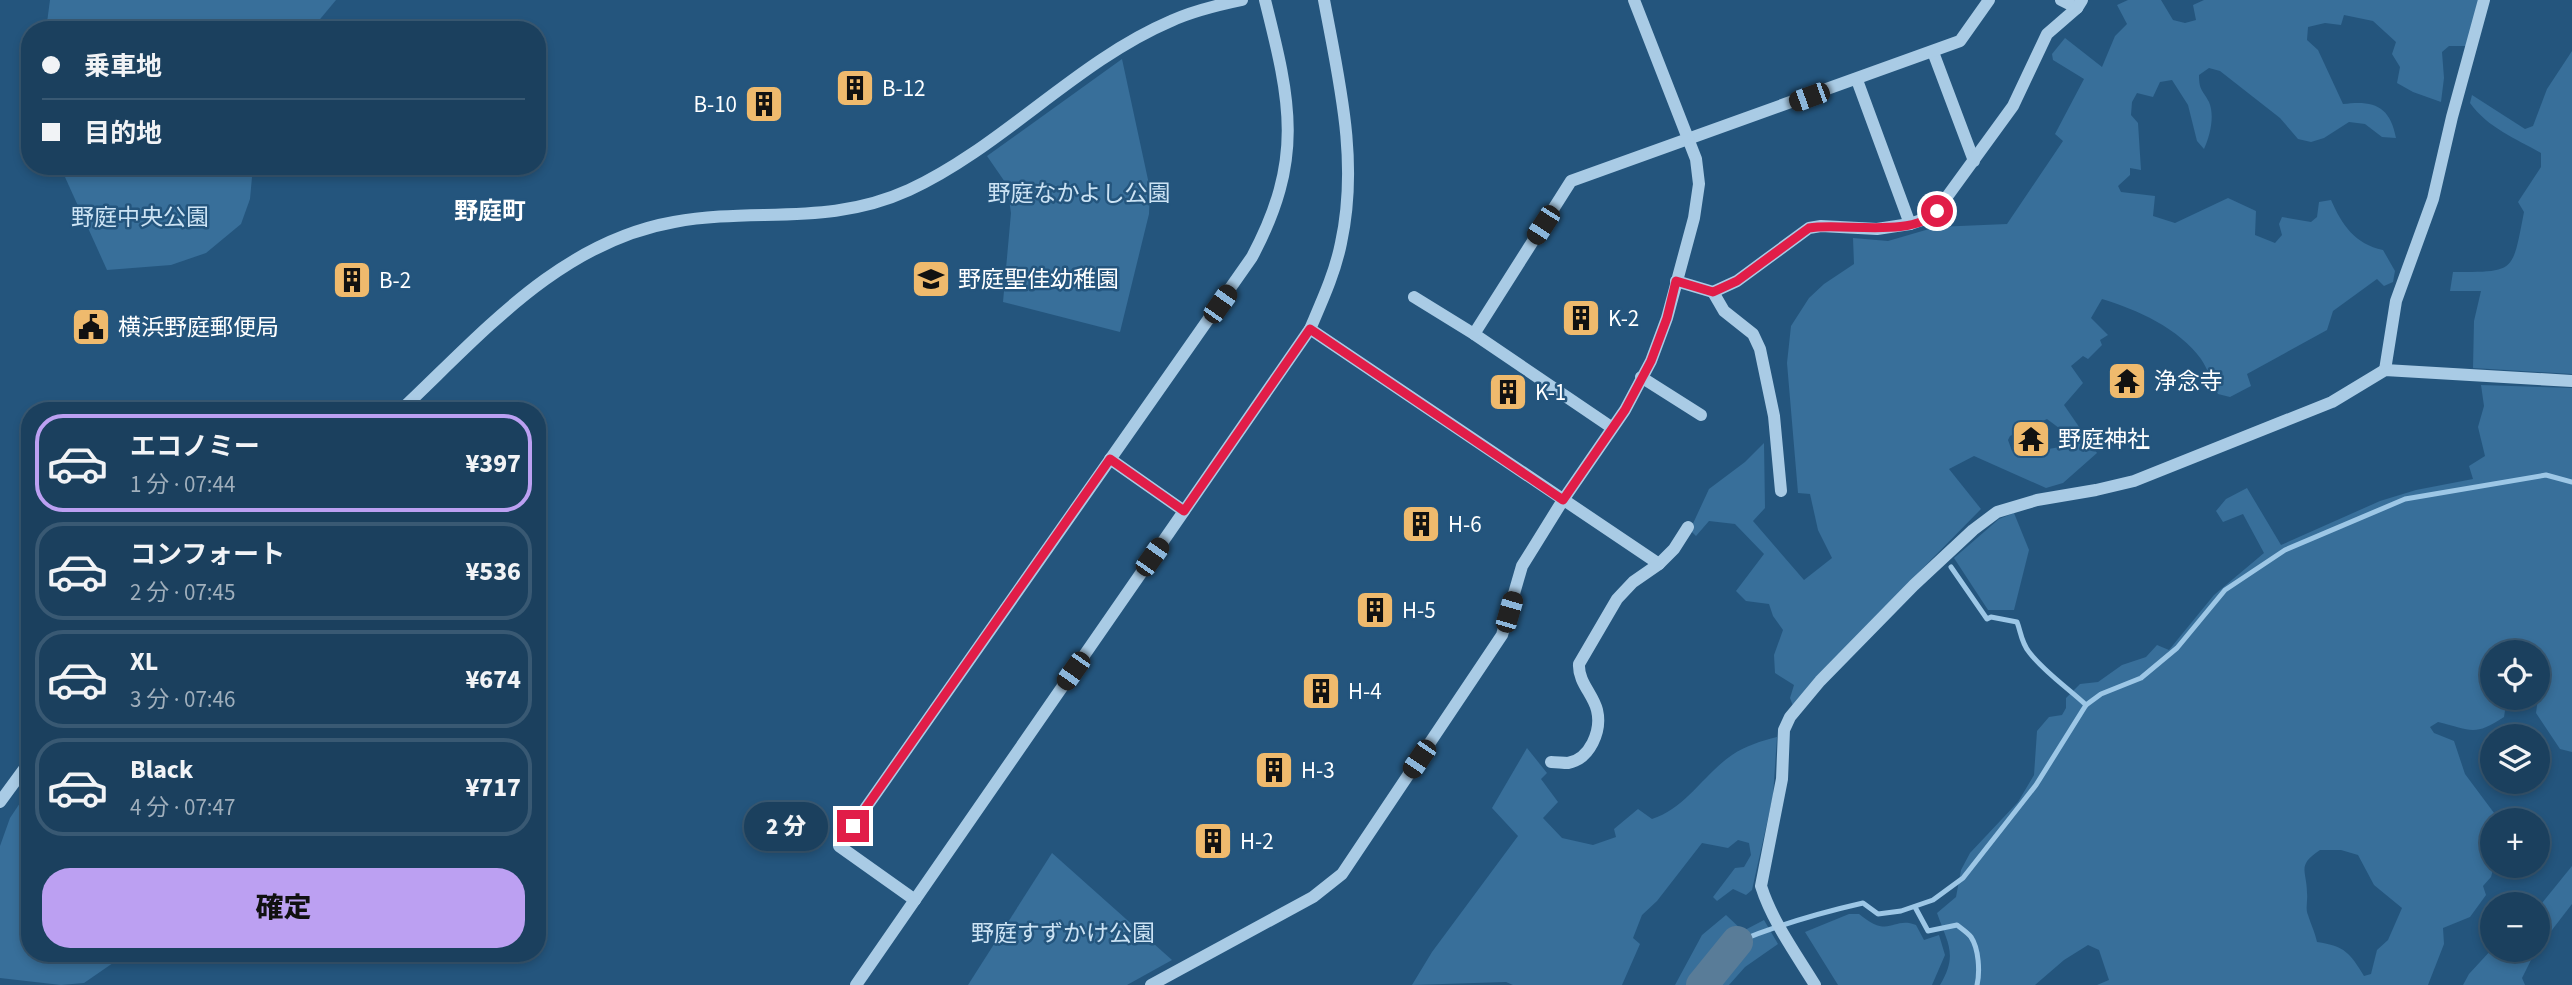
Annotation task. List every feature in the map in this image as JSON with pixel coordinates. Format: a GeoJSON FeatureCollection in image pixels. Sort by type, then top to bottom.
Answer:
{"type":"FeatureCollection","features":[{"type":"Feature","properties":{"kind":"street"},"geometry":{"type":"LineString","coordinates":[[410,402],[539,283],[583,254],[629,234],[674,222],[734,216],[822,214],[879,202],[909,190],[950,167],[1114,52],[1146,33],[1196,11],[1242,0]]}},
{"type":"Feature","properties":{"kind":"street"},"geometry":{"type":"LineString","coordinates":[[915,901],[839,846],[1252,257],[1280,194],[1289,149],[1288,106],[1265,0]]}},
{"type":"Feature","properties":{"kind":"street"},"geometry":{"type":"LineString","coordinates":[[856,985],[1310,329],[1340,246],[1349,186],[1346,121],[1324,0]]}},
{"type":"Feature","properties":{"kind":"street"},"geometry":{"type":"LineString","coordinates":[[1151,985],[1313,897],[1342,874],[1502,635],[1522,566],[1611,427],[1625,410],[1651,361],[1667,318],[1694,218],[1699,184],[1696,159],[1634,0]]}},
{"type":"Feature","properties":{"kind":"street"},"geometry":{"type":"LineString","coordinates":[[1474,334],[1571,181],[1960,41],[1989,0]]}},
{"type":"Feature","properties":{"kind":"street"},"geometry":{"type":"LineString","coordinates":[[2061,0],[2079,4]]}},
{"type":"Feature","properties":{"kind":"street"},"geometry":{"type":"LineString","coordinates":[[2385,370],[2396,301],[2433,199],[2484,0]]}},
{"type":"Feature","properties":{"kind":"street"},"geometry":{"type":"LineString","coordinates":[[1676,281],[1713,292],[1737,281],[1809,228],[1821,226],[1877,229],[1910,224],[1933,216],[2013,106],[2047,34],[2079,4]]}},
{"type":"Feature","properties":{"kind":"street"},"geometry":{"type":"LineString","coordinates":[[1933,52],[1974,161]]}},
{"type":"Feature","properties":{"kind":"street"},"geometry":{"type":"LineString","coordinates":[[1857,80],[1910,224]]}},
{"type":"Feature","properties":{"kind":"street"},"geometry":{"type":"LineString","coordinates":[[1713,292],[1724,311],[1754,334],[1760,349],[1774,416],[1781,491]]}},
{"type":"Feature","properties":{"kind":"street"},"geometry":{"type":"LineString","coordinates":[[1414,297],[1474,334],[1611,427]]}},
{"type":"Feature","properties":{"kind":"street"},"geometry":{"type":"LineString","coordinates":[[1310,329],[1659,564]]}},
{"type":"Feature","properties":{"kind":"street"},"geometry":{"type":"LineString","coordinates":[[1815,985],[1774,916],[1761,886],[1782,779],[1784,730],[1790,717],[1820,681],[1914,585],[1973,530],[1997,512],[2037,500],[2096,491],[2147,476],[2332,402],[2385,370],[2572,381]]}},
{"type":"Feature","properties":{"kind":"street"},"geometry":{"type":"LineString","coordinates":[[1641,377],[1700,415]]}},
{"type":"Feature","properties":{"kind":"street"},"geometry":{"type":"LineString","coordinates":[[1110,459],[1184,511]]}},
{"type":"Feature","properties":{"kind":"street"},"geometry":{"type":"LineString","coordinates":[[1551,762],[1570,763],[1587,754],[1599,720],[1597,708],[1579,673],[1579,664],[1617,598],[1674,550],[1688,527]]}},
{"type":"Feature","properties":{"kind":"street"},"geometry":{"type":"LineString","coordinates":[[0,802],[21,773]]}},
{"type":"Feature","properties":{"kind":"green space"},"geometry":{"type":"Polygon","coordinates":[[[50,0],[336,0],[318,21],[47,21],[50,0]]]}},
{"type":"Feature","properties":{"kind":"green space"},"geometry":{"type":"Polygon","coordinates":[[[2128,0],[2161,0],[2173,20],[2185,23],[2196,20],[2193,5],[2204,0],[2485,0],[2467,46],[2449,46],[2442,52],[2444,78],[2441,102],[2397,83],[2400,67],[2392,54],[2396,42],[2373,21],[2344,15],[2341,25],[2325,23],[2308,27],[2307,40],[2318,50],[2343,104],[2364,103],[2379,108],[2390,119],[2396,138],[2382,137],[2365,124],[2349,122],[2324,138],[2311,142],[2298,139],[2280,118],[2220,71],[2209,68],[2199,75],[2212,113],[2210,132],[2204,149],[2197,141],[2188,105],[2172,80],[2160,82],[2153,97],[2137,93],[2132,102],[2131,115],[2138,123],[2141,170],[2130,168],[2130,175],[2118,186],[2121,192],[2155,196],[2153,216],[2175,223],[2228,198],[2256,211],[2255,235],[2275,243],[2282,235],[2279,224],[2282,217],[2311,222],[2317,217],[2319,202],[2331,200],[2340,218],[2357,238],[2383,250],[2395,271],[2393,282],[2384,286],[2377,279],[2333,311],[2327,330],[2247,374],[2251,386],[2230,397],[2218,394],[2201,359],[2181,338],[2143,314],[2102,299],[2091,318],[2108,335],[2100,340],[2102,345],[2088,359],[2083,356],[2071,366],[2083,383],[2064,405],[2097,453],[2063,483],[2046,488],[1974,456],[1949,469],[1981,509],[1816,677],[1793,706],[1790,698],[1794,685],[1775,673],[1774,655],[1783,630],[1773,616],[1769,604],[1746,601],[1736,591],[1764,554],[1735,524],[1709,521],[1696,536],[1690,530],[1709,489],[1745,462],[1764,443],[1765,508],[1753,521],[1804,580],[1832,558],[1818,530],[1810,494],[1798,493],[1787,363],[1791,326],[1809,298],[1824,284],[1854,264],[1853,238],[1888,241],[1936,227],[2007,224],[2063,141],[2055,134],[2084,79],[2053,60],[2052,54],[2065,38],[2102,67],[2115,36],[2127,24],[2117,5],[2128,0]],[[2047,419],[2010,436],[2008,440],[2012,451],[2031,452],[2066,446],[2068,442],[2063,431],[2047,419]]]}},
{"type":"Feature","properties":{"kind":"green space"},"geometry":{"type":"Polygon","coordinates":[[[2572,51],[2572,374],[2473,368],[2474,321],[2481,291],[2450,291],[2453,272],[2489,271],[2508,265],[2517,247],[2524,212],[2518,202],[2541,167],[2541,153],[2502,132],[2485,119],[2470,103],[2472,95],[2525,129],[2533,126],[2547,89],[2572,51]]]}},
{"type":"Feature","properties":{"kind":"green space","name":"野庭なかよし公園"},"geometry":{"type":"Polygon","coordinates":[[[1122,59],[1150,189],[1149,214],[1120,332],[1003,302],[1011,213],[1007,185],[987,156],[1122,59]]]}},
{"type":"Feature","properties":{"kind":"green space","name":"野庭中央公園"},"geometry":{"type":"Polygon","coordinates":[[[64,175],[252,175],[250,199],[241,224],[206,253],[171,265],[107,270],[64,175]]]}},
{"type":"Feature","properties":{"kind":"green space"},"geometry":{"type":"Polygon","coordinates":[[[2481,385],[2572,388],[2572,752],[2560,749],[2550,734],[2550,724],[2543,724],[2536,713],[2536,710],[2550,710],[2550,640],[2480,640],[2480,710],[2505,710],[2504,717],[2491,724],[2480,724],[2480,729],[2472,730],[2438,722],[2430,727],[2434,733],[2454,741],[2465,774],[2490,808],[2480,808],[2480,878],[2490,878],[2483,886],[2485,892],[2480,892],[2480,903],[2470,917],[2443,928],[2444,944],[2428,985],[2097,985],[2109,980],[2099,950],[2088,945],[2064,960],[2035,985],[1940,985],[1950,957],[1948,941],[1937,913],[1956,897],[1961,870],[1970,853],[2018,802],[2034,775],[2037,731],[2049,717],[2062,715],[2066,708],[2066,698],[2080,684],[2098,682],[2122,665],[2146,657],[2157,645],[2169,650],[2214,595],[2264,553],[2243,514],[2223,522],[2216,511],[2226,499],[2247,488],[2281,545],[2380,501],[2416,490],[2473,479],[2469,466],[2485,456],[2478,427],[2484,406],[2481,385]],[[2320,850],[2308,860],[2304,869],[2307,912],[2317,942],[2346,952],[2364,976],[2371,974],[2377,950],[2388,940],[2402,908],[2374,885],[2358,855],[2341,850],[2320,850]]]}},
{"type":"Feature","properties":{"kind":"green space"},"geometry":{"type":"Polygon","coordinates":[[[2014,513],[2029,550],[2014,610],[1988,610],[1954,558],[1999,519],[2014,513]]]}},
{"type":"Feature","properties":{"kind":"green space"},"geometry":{"type":"Polygon","coordinates":[[[1777,737],[1773,796],[1752,890],[1746,895],[1733,889],[1717,901],[1713,897],[1735,868],[1744,867],[1751,855],[1749,843],[1738,840],[1728,848],[1702,843],[1657,901],[1642,915],[1633,938],[1640,944],[1622,985],[1513,985],[1506,982],[1412,985],[1432,952],[1518,836],[1492,808],[1527,748],[1547,773],[1541,779],[1558,802],[1543,818],[1562,838],[1593,845],[1616,837],[1614,829],[1638,809],[1652,819],[1664,814],[1732,755],[1753,744],[1777,737]]]}},
{"type":"Feature","properties":{"kind":"green space"},"geometry":{"type":"Polygon","coordinates":[[[21,802],[21,962],[114,962],[84,983],[61,985],[0,978],[0,846],[10,818],[21,802]]]}},
{"type":"Feature","properties":{"kind":"green space","name":"野庭すずかけ公園"},"geometry":{"type":"Polygon","coordinates":[[[1052,853],[1172,960],[1127,985],[968,985],[1052,853]]]}},
{"type":"Feature","properties":{"kind":"green space"},"geometry":{"type":"Polygon","coordinates":[[[2572,866],[2572,904],[2550,932],[2550,893],[2572,866]]]}},
{"type":"Feature","properties":{"kind":"green space"},"geometry":{"type":"Polygon","coordinates":[[[1849,914],[1859,914],[1869,922],[1884,927],[1901,923],[1916,925],[1924,940],[1939,935],[1945,955],[1932,985],[1838,985],[1805,932],[1849,914]]]}},
{"type":"Feature","properties":{"kind":"green space"},"geometry":{"type":"Polygon","coordinates":[[[1726,915],[1743,931],[1764,920],[1778,944],[1745,967],[1729,985],[1675,985],[1702,935],[1726,915]]]}},
{"type":"Feature","properties":{"kind":"green space"},"geometry":{"type":"Polygon","coordinates":[[[2480,962],[2530,962],[2522,978],[2525,985],[2463,985],[2480,962]]]}},
{"type":"Feature","properties":{"kind":"waterway"},"geometry":{"type":"LineString","coordinates":[[1737,942],[1799,920],[1863,903],[1878,914],[1901,911],[1933,900],[1963,878],[2036,785],[2086,705],[2101,694],[2141,678],[2177,648],[2225,590],[2285,550],[2405,499],[2546,475],[2572,482]]}},
{"type":"Feature","properties":{"kind":"waterway"},"geometry":{"type":"LineString","coordinates":[[1951,567],[1987,619],[1991,617],[2017,622],[2029,652],[2086,705]]}},
{"type":"Feature","properties":{"kind":"waterway"},"geometry":{"type":"LineString","coordinates":[[1915,907],[1928,931],[1957,925],[1971,937],[1978,961],[1977,985]]}},
{"type":"Feature","properties":{"kind":"waterway"},"geometry":{"type":"LineString","coordinates":[[1702,985],[1737,942]]}},
{"type":"Feature","properties":{"kind":"place","name":"B-12"},"geometry":{"type":"Point","coordinates":[855,88]}},
{"type":"Feature","properties":{"kind":"place","name":"B-10"},"geometry":{"type":"Point","coordinates":[764,104]}},
{"type":"Feature","properties":{"kind":"place","name":"野庭聖佳幼稚園"},"geometry":{"type":"Point","coordinates":[931,279]}},
{"type":"Feature","properties":{"kind":"place","name":"B-2"},"geometry":{"type":"Point","coordinates":[352,280]}},
{"type":"Feature","properties":{"kind":"place","name":"K-2"},"geometry":{"type":"Point","coordinates":[1581,318]}},
{"type":"Feature","properties":{"kind":"place","name":"横浜野庭郵便局"},"geometry":{"type":"Point","coordinates":[91,327]}},
{"type":"Feature","properties":{"kind":"place","name":"浄念寺"},"geometry":{"type":"Point","coordinates":[2127,381]}},
{"type":"Feature","properties":{"kind":"place","name":"K-1"},"geometry":{"type":"Point","coordinates":[1508,392]}},
{"type":"Feature","properties":{"kind":"place","name":"野庭神社"},"geometry":{"type":"Point","coordinates":[2031,439]}},
{"type":"Feature","properties":{"kind":"place","name":"H-6"},"geometry":{"type":"Point","coordinates":[1421,524]}},
{"type":"Feature","properties":{"kind":"place","name":"H-5"},"geometry":{"type":"Point","coordinates":[1375,610]}},
{"type":"Feature","properties":{"kind":"place","name":"H-4"},"geometry":{"type":"Point","coordinates":[1321,691]}},
{"type":"Feature","properties":{"kind":"place","name":"H-3"},"geometry":{"type":"Point","coordinates":[1274,770]}},
{"type":"Feature","properties":{"kind":"place","name":"H-2"},"geometry":{"type":"Point","coordinates":[1213,841]}},
{"type":"Feature","properties":{"kind":"district","name":"野庭町"},"geometry":{"type":"Point","coordinates":[490,211]}},
{"type":"Feature","properties":{"kind":"route"},"geometry":{"type":"LineString","coordinates":[[853,826],[1110,459],[1184,511],[1310,329],[1563,500],[1625,410],[1651,361],[1667,318],[1676,281],[1713,292],[1737,281],[1809,228],[1821,226],[1877,229],[1910,224],[1933,216],[1937,211]]}}]}
